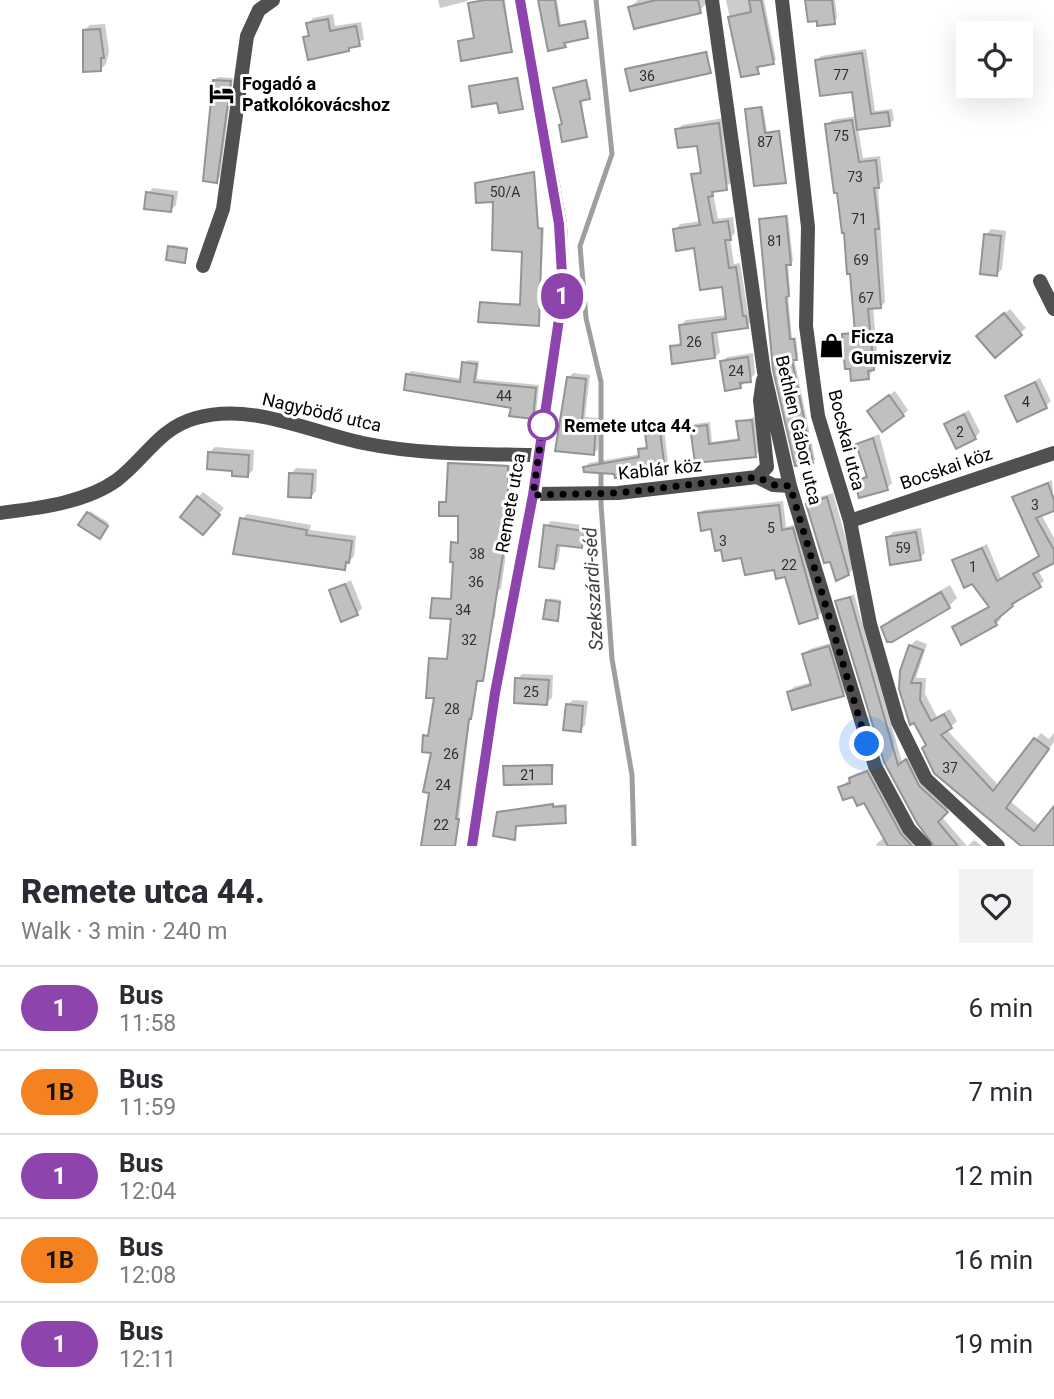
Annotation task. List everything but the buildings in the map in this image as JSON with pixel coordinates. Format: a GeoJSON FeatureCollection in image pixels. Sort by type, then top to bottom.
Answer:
{"type":"FeatureCollection","features":[{"type":"Feature","properties":{"kind":"street"},"geometry":{"type":"LineString","coordinates":[[203,266],[223,209],[247,36],[259,10],[273,0]]}},
{"type":"Feature","properties":{"kind":"street","name":"Remete utca"},"geometry":{"type":"LineString","coordinates":[[472,846],[495,693],[533,495],[563,292],[559,224],[520,0]]}},
{"type":"Feature","properties":{"kind":"street","name":"Bethlen Gábor utca"},"geometry":{"type":"LineString","coordinates":[[712,0],[764,372],[790,486],[875,766],[909,829],[925,846]]}},
{"type":"Feature","properties":{"kind":"street","name":"Bocskai utca"},"geometry":{"type":"LineString","coordinates":[[782,0],[808,227],[806,326],[818,416],[850,521],[870,624],[898,722],[926,779],[998,846]]}},
{"type":"Feature","properties":{"kind":"street"},"geometry":{"type":"LineString","coordinates":[[1041,281],[1054,309]]}},
{"type":"Feature","properties":{"kind":"street"},"geometry":{"type":"LineString","coordinates":[[757,477],[767,467],[760,400],[764,372]]}},
{"type":"Feature","properties":{"kind":"street","name":"Nagybödő utca"},"geometry":{"type":"LineString","coordinates":[[0,513],[46,507],[99,490],[118,479],[166,431],[198,417],[245,414],[362,443],[426,452],[538,456]]}},
{"type":"Feature","properties":{"kind":"street","name":"Bocskai köz"},"geometry":{"type":"LineString","coordinates":[[850,521],[1054,453]]}},
{"type":"Feature","properties":{"kind":"street","name":"Kablár köz"},"geometry":{"type":"LineString","coordinates":[[533,495],[618,493],[757,477],[774,485],[790,486]]}},
{"type":"Feature","properties":{"kind":"waterway","name":"Szekszárdi-séd"},"geometry":{"type":"LineString","coordinates":[[596,0],[612,154],[580,246],[586,318],[601,382],[601,504],[607,589],[612,659],[632,775],[634,846]]}},
{"type":"Feature","properties":{"kind":"bus line","name":"1"},"geometry":{"type":"LineString","coordinates":[[472,846],[495,693],[533,495],[563,292],[559,224],[520,0]]}},
{"type":"Feature","properties":{"kind":"place","name":"Fogadó a Patkolókovácshoz"},"geometry":{"type":"Point","coordinates":[222,93]}},
{"type":"Feature","properties":{"kind":"place","name":"Ficza Gumiszerviz"},"geometry":{"type":"Point","coordinates":[831,346]}},
{"type":"Feature","properties":{"kind":"place","name":"Remete utca 44."},"geometry":{"type":"Point","coordinates":[543,425]}},
{"type":"Feature","properties":{"kind":"route"},"geometry":{"type":"LineString","coordinates":[[543,425],[533,495],[618,493],[757,477],[774,485],[790,486],[867,744]]}}]}
